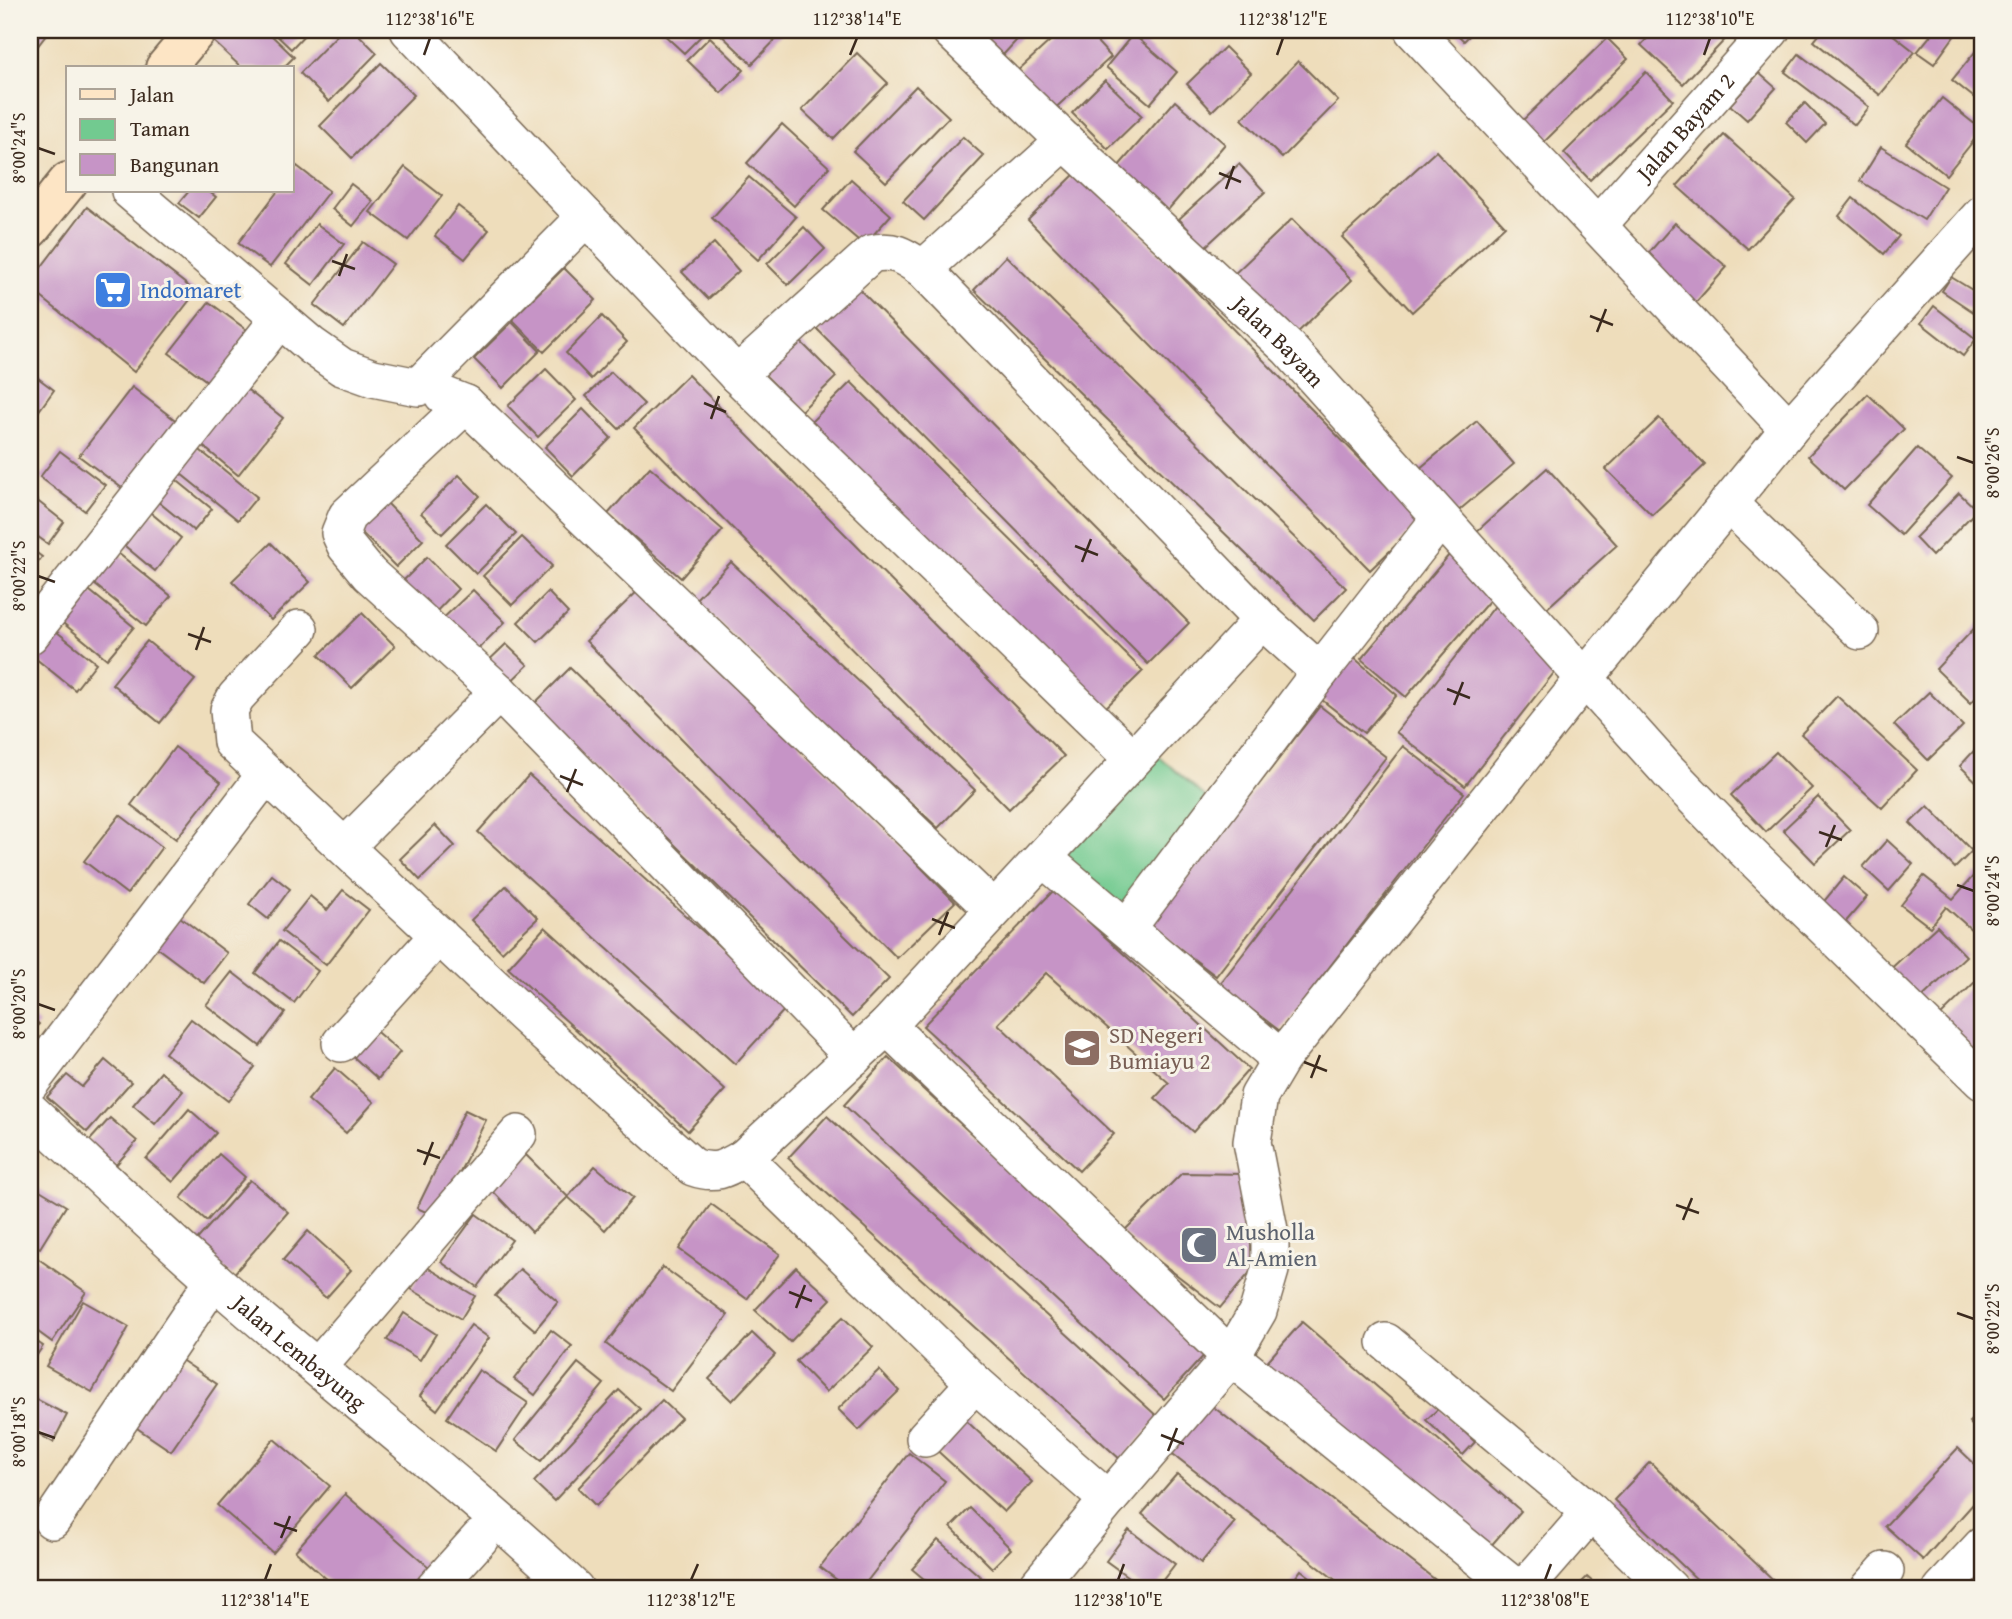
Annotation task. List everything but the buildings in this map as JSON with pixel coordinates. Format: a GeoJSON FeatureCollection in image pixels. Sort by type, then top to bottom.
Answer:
{"type":"FeatureCollection","features":[{"type":"Feature","properties":{"kind":"main road"},"geometry":{"type":"LineString","coordinates":[[167,66],[197,30]]}},
{"type":"Feature","properties":{"kind":"main road"},"geometry":{"type":"LineString","coordinates":[[30,229],[66,184]]}},
{"type":"Feature","properties":{"kind":"street"},"geometry":{"type":"LineString","coordinates":[[409,30],[737,375],[1133,759]]}},
{"type":"Feature","properties":{"kind":"street","name":"Jalan Bayam"},"geometry":{"type":"LineString","coordinates":[[950,30],[1288,348],[1668,771],[1744,849],[1982,1081]]}},
{"type":"Feature","properties":{"kind":"street"},"geometry":{"type":"LineString","coordinates":[[1413,30],[1599,224],[1789,429]]}},
{"type":"Feature","properties":{"kind":"street","name":"Jalan Bayam 2"},"geometry":{"type":"LineString","coordinates":[[1599,224],[1771,30]]}},
{"type":"Feature","properties":{"kind":"street"},"geometry":{"type":"LineString","coordinates":[[923,270],[1065,141]]}},
{"type":"Feature","properties":{"kind":"street"},"geometry":{"type":"LineString","coordinates":[[131,192],[312,346],[342,367],[373,378],[418,387],[466,404],[993,909]]}},
{"type":"Feature","properties":{"kind":"street"},"geometry":{"type":"LineString","coordinates":[[1035,1589],[1231,1357],[1258,1311],[1270,1270],[1270,1235],[1252,1142],[1259,1096],[1281,1059],[1585,678],[1789,429],[1982,214]]}},
{"type":"Feature","properties":{"kind":"street"},"geometry":{"type":"LineString","coordinates":[[418,387],[586,217]]}},
{"type":"Feature","properties":{"kind":"street"},"geometry":{"type":"LineString","coordinates":[[737,375],[871,254],[884,251],[899,253],[923,270],[1262,621],[1320,672]]}},
{"type":"Feature","properties":{"kind":"street"},"geometry":{"type":"LineString","coordinates":[[30,635],[281,318]]}},
{"type":"Feature","properties":{"kind":"street"},"geometry":{"type":"LineString","coordinates":[[466,404],[346,516],[340,533],[346,546],[369,574],[499,692],[854,1057]]}},
{"type":"Feature","properties":{"kind":"street"},"geometry":{"type":"LineString","coordinates":[[1728,503],[1860,631]]}},
{"type":"Feature","properties":{"kind":"street"},"geometry":{"type":"LineString","coordinates":[[1127,928],[1320,672],[1440,519]]}},
{"type":"Feature","properties":{"kind":"street"},"geometry":{"type":"LineString","coordinates":[[299,629],[236,697],[229,710],[232,742],[526,1017],[693,1167],[707,1173],[721,1172],[744,1158],[887,1026],[1262,621]]}},
{"type":"Feature","properties":{"kind":"street"},"geometry":{"type":"LineString","coordinates":[[345,847],[499,692]]}},
{"type":"Feature","properties":{"kind":"street"},"geometry":{"type":"LineString","coordinates":[[30,1083],[266,774]]}},
{"type":"Feature","properties":{"kind":"street"},"geometry":{"type":"LineString","coordinates":[[1043,858],[1281,1059]]}},
{"type":"Feature","properties":{"kind":"street"},"geometry":{"type":"LineString","coordinates":[[341,1043],[439,935]]}},
{"type":"Feature","properties":{"kind":"street"},"geometry":{"type":"LineString","coordinates":[[887,1026],[1231,1357],[1517,1589]]}},
{"type":"Feature","properties":{"kind":"street","name":"Jalan Lembayung"},"geometry":{"type":"LineString","coordinates":[[30,1111],[214,1280],[432,1461],[575,1589]]}},
{"type":"Feature","properties":{"kind":"street"},"geometry":{"type":"LineString","coordinates":[[318,1367],[518,1134]]}},
{"type":"Feature","properties":{"kind":"street"},"geometry":{"type":"LineString","coordinates":[[744,1158],[975,1383],[1108,1500]]}},
{"type":"Feature","properties":{"kind":"street"},"geometry":{"type":"LineString","coordinates":[[51,1520],[214,1280]]}},
{"type":"Feature","properties":{"kind":"street"},"geometry":{"type":"LineString","coordinates":[[1385,1342],[1591,1512],[1670,1589]]}},
{"type":"Feature","properties":{"kind":"street"},"geometry":{"type":"LineString","coordinates":[[925,1438],[975,1383]]}},
{"type":"Feature","properties":{"kind":"street"},"geometry":{"type":"LineString","coordinates":[[1524,1589],[1591,1512]]}},
{"type":"Feature","properties":{"kind":"street"},"geometry":{"type":"LineString","coordinates":[[434,1589],[480,1538]]}},
{"type":"Feature","properties":{"kind":"street"},"geometry":{"type":"LineString","coordinates":[[1942,1589],[1982,1546]]}},
{"type":"Feature","properties":{"kind":"green space"},"geometry":{"type":"Polygon","coordinates":[[[1155,753],[1209,800],[1126,912],[1060,857],[1155,753]]]}},
{"type":"Feature","properties":{"kind":"place","name":"Indomaret"},"geometry":{"type":"Point","coordinates":[113,290]}},
{"type":"Feature","properties":{"kind":"place","name":"SD Negeri Bumiayu 2"},"geometry":{"type":"Point","coordinates":[1082,1048]}},
{"type":"Feature","properties":{"kind":"place","name":"Musholla Al-Amien"},"geometry":{"type":"Point","coordinates":[1199,1245]}}]}
